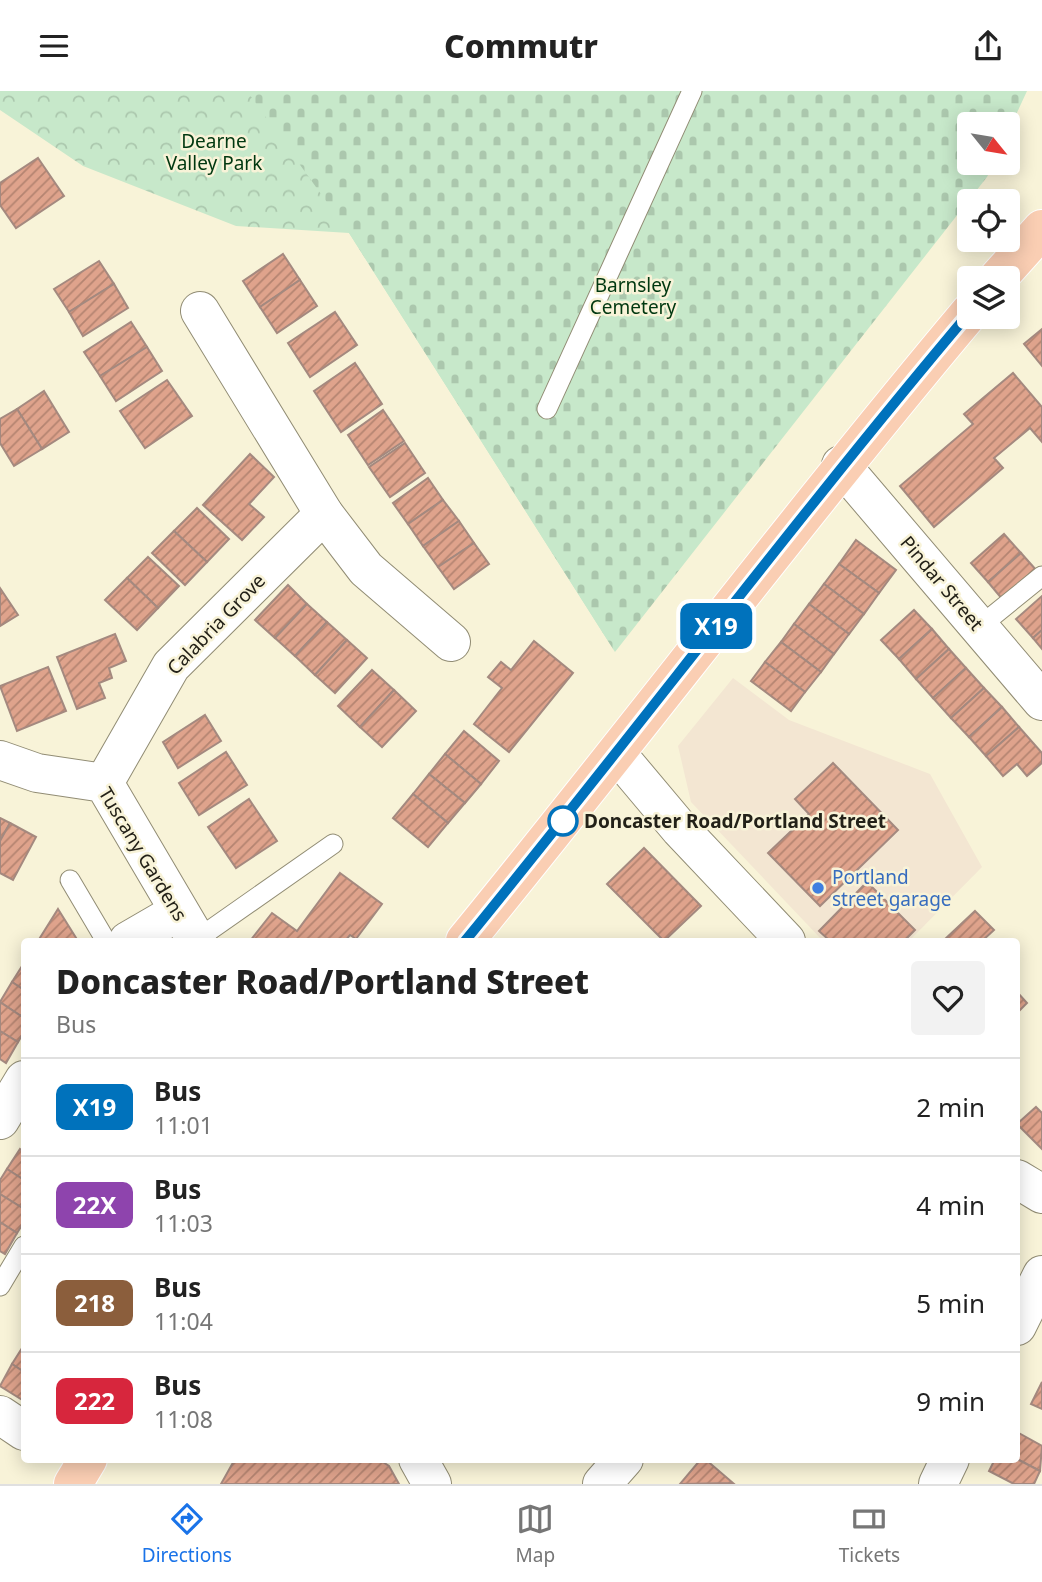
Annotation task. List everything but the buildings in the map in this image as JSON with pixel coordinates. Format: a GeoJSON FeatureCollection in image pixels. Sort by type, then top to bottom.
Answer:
{"type":"FeatureCollection","features":[{"type":"Feature","properties":{"kind":"highway"},"geometry":{"type":"LineString","coordinates":[[1008,266],[1040,227]]}},
{"type":"Feature","properties":{"kind":"highway"},"geometry":{"type":"LineString","coordinates":[[467,938],[617,754],[841,465],[957,327]]}},
{"type":"Feature","properties":{"kind":"street"},"geometry":{"type":"LineString","coordinates":[[200,311],[324,514],[366,569],[450,642]]}},
{"type":"Feature","properties":{"kind":"street","name":"Pindar Street"},"geometry":{"type":"LineString","coordinates":[[841,465],[1042,701]]}},
{"type":"Feature","properties":{"kind":"street","name":"Calabria Grove"},"geometry":{"type":"LineString","coordinates":[[104,783],[171,666],[324,514]]}},
{"type":"Feature","properties":{"kind":"street"},"geometry":{"type":"LineString","coordinates":[[617,754],[680,829],[783,938]]}},
{"type":"Feature","properties":{"kind":"street","name":"Tuscany Gardens"},"geometry":{"type":"LineString","coordinates":[[0,760],[37,773],[104,783],[190,931]]}},
{"type":"Feature","properties":{"kind":"street"},"geometry":{"type":"LineString","coordinates":[[147,938],[190,931]]}},
{"type":"Feature","properties":{"kind":"street"},"geometry":{"type":"LineString","coordinates":[[0,1120],[21,1085]]}},
{"type":"Feature","properties":{"kind":"street"},"geometry":{"type":"LineString","coordinates":[[1020,1181],[1042,1194]]}},
{"type":"Feature","properties":{"kind":"street"},"geometry":{"type":"LineString","coordinates":[[1020,1320],[1042,1275]]}},
{"type":"Feature","properties":{"kind":"street"},"geometry":{"type":"LineString","coordinates":[[0,1415],[21,1429]]}},
{"type":"Feature","properties":{"kind":"street"},"geometry":{"type":"LineString","coordinates":[[420,1463],[432,1484]]}},
{"type":"Feature","properties":{"kind":"street"},"geometry":{"type":"LineString","coordinates":[[602,1484],[620,1463]]}},
{"type":"Feature","properties":{"kind":"street"},"geometry":{"type":"LineString","coordinates":[[938,1484],[948,1463]]}},
{"type":"Feature","properties":{"kind":"lane"},"geometry":{"type":"LineString","coordinates":[[547,409],[692,91]]}},
{"type":"Feature","properties":{"kind":"lane"},"geometry":{"type":"LineString","coordinates":[[979,628],[1042,576]]}},
{"type":"Feature","properties":{"kind":"lane"},"geometry":{"type":"LineString","coordinates":[[190,931],[332,844]]}},
{"type":"Feature","properties":{"kind":"lane"},"geometry":{"type":"LineString","coordinates":[[70,880],[104,938]]}},
{"type":"Feature","properties":{"kind":"lane"},"geometry":{"type":"LineString","coordinates":[[0,1286],[21,1251]]}},
{"type":"Feature","properties":{"kind":"shaded area"},"geometry":{"type":"Polygon","coordinates":[[[733,678],[789,720],[930,774],[982,867],[912,938],[820,938],[691,802],[678,746],[733,678]]]}},
{"type":"Feature","properties":{"kind":"green space","name":"Dearne Valley Park"},"geometry":{"type":"Polygon","coordinates":[[[0,91],[292,91],[615,652],[349,233],[236,226],[83,166],[0,110],[0,91]]]}},
{"type":"Feature","properties":{"kind":"green space","name":"Barnsley Cemetery"},"geometry":{"type":"Polygon","coordinates":[[[247,91],[1027,91],[1017,112],[957,112],[957,175],[988,175],[987,177],[978,189],[957,189],[957,215],[615,652],[349,233],[247,91]]]}},
{"type":"Feature","properties":{"kind":"bus line","name":"X19"},"geometry":{"type":"LineString","coordinates":[[467,938],[617,754],[841,465],[957,327]]}},
{"type":"Feature","properties":{"kind":"place","name":"Doncaster Road/Portland Street"},"geometry":{"type":"Point","coordinates":[563,821]}},
{"type":"Feature","properties":{"kind":"place","name":"Portland street garage"},"geometry":{"type":"Point","coordinates":[818,888]}}]}
